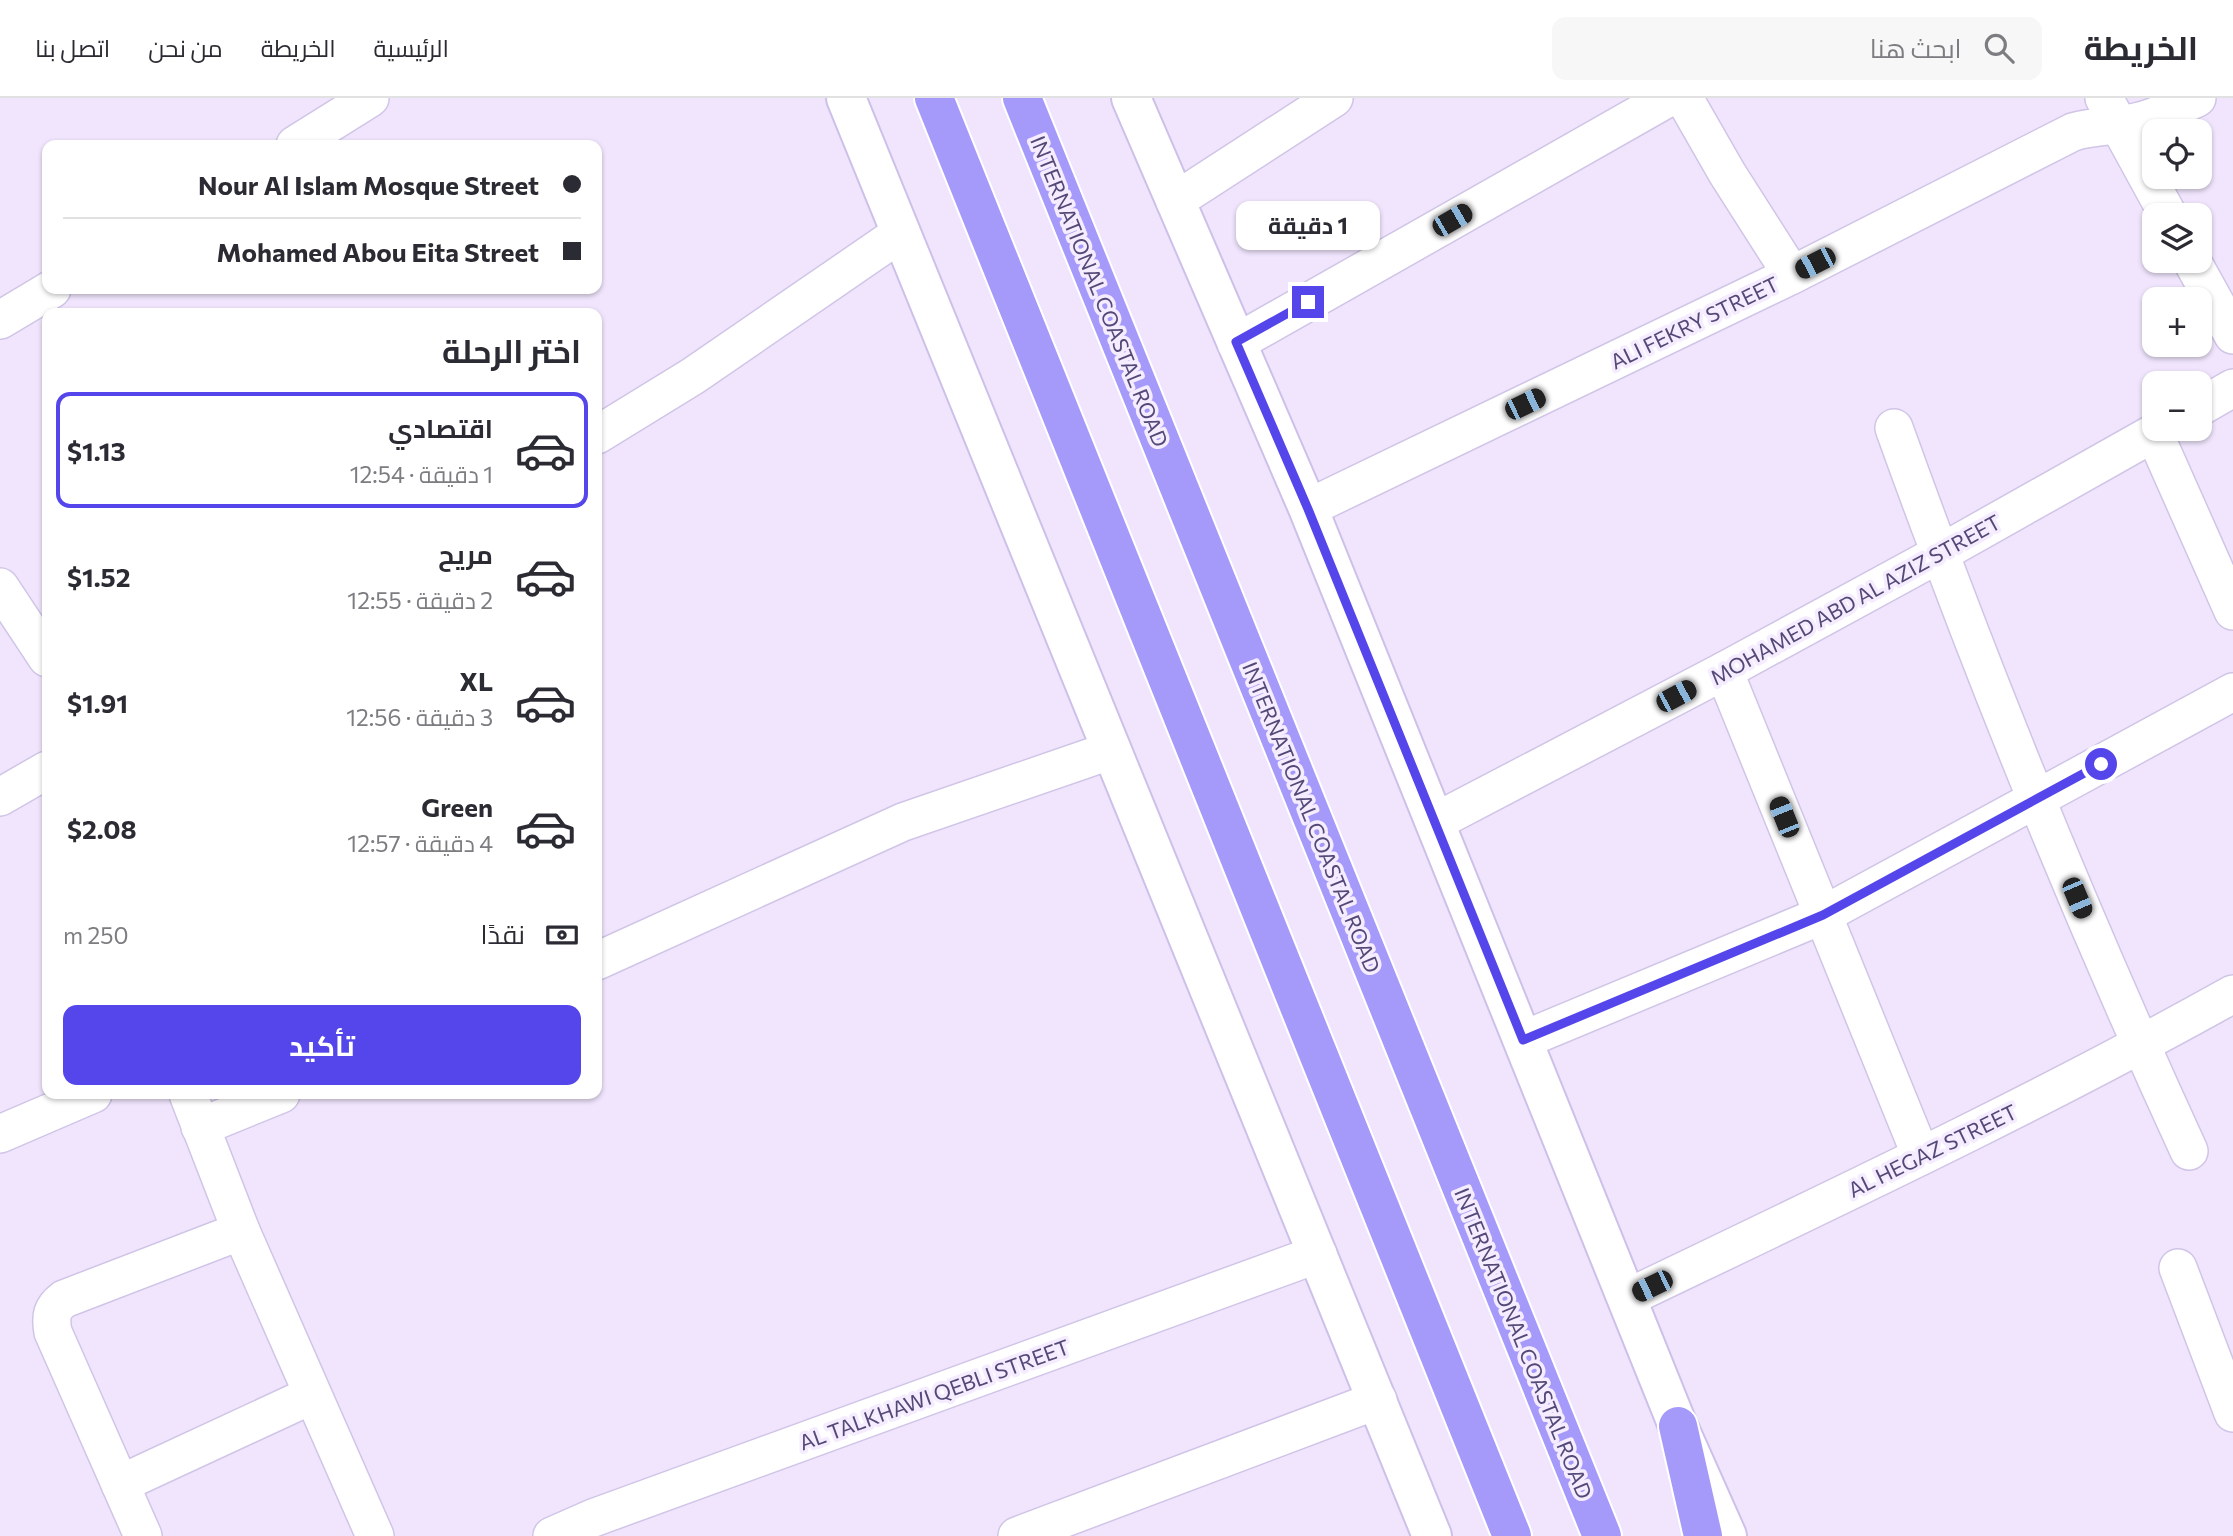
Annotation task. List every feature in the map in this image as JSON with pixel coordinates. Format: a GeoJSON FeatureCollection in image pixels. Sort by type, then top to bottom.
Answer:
{"type":"FeatureCollection","features":[{"type":"Feature","properties":{"kind":"highway"},"geometry":{"type":"LineString","coordinates":[[934,98],[1512,1536]]}},
{"type":"Feature","properties":{"kind":"highway","name":"INTERNATIONAL COASTAL ROAD"},"geometry":{"type":"LineString","coordinates":[[1022,98],[1602,1536]]}},
{"type":"Feature","properties":{"kind":"highway"},"geometry":{"type":"LineString","coordinates":[[1678,1426],[1703,1536]]}},
{"type":"Feature","properties":{"kind":"street"},"geometry":{"type":"LineString","coordinates":[[303,140],[370,98]]}},
{"type":"Feature","properties":{"kind":"street"},"geometry":{"type":"LineString","coordinates":[[846,98],[1432,1536]]}},
{"type":"Feature","properties":{"kind":"street"},"geometry":{"type":"LineString","coordinates":[[1131,98],[1308,509],[1678,1426],[1727,1536]]}},
{"type":"Feature","properties":{"kind":"street"},"geometry":{"type":"LineString","coordinates":[[1175,201],[1334,98]]}},
{"type":"Feature","properties":{"kind":"street"},"geometry":{"type":"LineString","coordinates":[[1236,342],[1668,98]]}},
{"type":"Feature","properties":{"kind":"street"},"geometry":{"type":"LineString","coordinates":[[1684,98],[1727,173],[1792,275]]}},
{"type":"Feature","properties":{"kind":"street","name":"ALI FEKRY STREET"},"geometry":{"type":"LineString","coordinates":[[1308,509],[1792,275],[2073,132],[2097,125],[2111,112],[2163,114],[2197,98]]}},
{"type":"Feature","properties":{"kind":"street"},"geometry":{"type":"LineString","coordinates":[[2111,112],[2161,203]]}},
{"type":"Feature","properties":{"kind":"street"},"geometry":{"type":"LineString","coordinates":[[602,432],[693,376],[901,233]]}},
{"type":"Feature","properties":{"kind":"street"},"geometry":{"type":"LineString","coordinates":[[2199,273],[2233,335]]}},
{"type":"Feature","properties":{"kind":"street"},"geometry":{"type":"LineString","coordinates":[[0,320],[44,294]]}},
{"type":"Feature","properties":{"kind":"street"},"geometry":{"type":"LineString","coordinates":[[2212,400],[2233,388]]}},
{"type":"Feature","properties":{"kind":"street"},"geometry":{"type":"LineString","coordinates":[[1894,428],[1939,554],[2035,800],[2140,1045],[2189,1151]]}},
{"type":"Feature","properties":{"kind":"street","name":"MOHAMED ABD AL AZIZ STREET"},"geometry":{"type":"LineString","coordinates":[[1435,822],[1724,671],[2142,440]]}},
{"type":"Feature","properties":{"kind":"street"},"geometry":{"type":"LineString","coordinates":[[2162,441],[2233,611]]}},
{"type":"Feature","properties":{"kind":"street"},"geometry":{"type":"LineString","coordinates":[[0,587],[42,650]]}},
{"type":"Feature","properties":{"kind":"street"},"geometry":{"type":"LineString","coordinates":[[1724,671],[1921,1156]]}},
{"type":"Feature","properties":{"kind":"street"},"geometry":{"type":"LineString","coordinates":[[1523,1040],[1823,915],[2233,692]]}},
{"type":"Feature","properties":{"kind":"street"},"geometry":{"type":"LineString","coordinates":[[602,959],[902,822],[1112,750]]}},
{"type":"Feature","properties":{"kind":"street"},"geometry":{"type":"LineString","coordinates":[[0,797],[42,773]]}},
{"type":"Feature","properties":{"kind":"street","name":"AL HEGAZ STREET"},"geometry":{"type":"LineString","coordinates":[[1627,1298],[1921,1156],[2140,1045],[2233,994]]}},
{"type":"Feature","properties":{"kind":"street"},"geometry":{"type":"LineString","coordinates":[[0,1134],[81,1099]]}},
{"type":"Feature","properties":{"kind":"street"},"geometry":{"type":"LineString","coordinates":[[254,1099],[194,1110],[241,1231],[375,1536]]}},
{"type":"Feature","properties":{"kind":"street"},"geometry":{"type":"LineString","coordinates":[[144,1536],[53,1332],[51,1319],[54,1306],[64,1298],[241,1231]]}},
{"type":"Feature","properties":{"kind":"street","name":"AL TALKHAWI QEBLI STREET"},"geometry":{"type":"LineString","coordinates":[[552,1536],[593,1518],[1318,1254]]}},
{"type":"Feature","properties":{"kind":"street"},"geometry":{"type":"LineString","coordinates":[[2178,1268],[2233,1413]]}},
{"type":"Feature","properties":{"kind":"street"},"geometry":{"type":"LineString","coordinates":[[120,1484],[312,1395]]}},
{"type":"Feature","properties":{"kind":"street"},"geometry":{"type":"LineString","coordinates":[[1017,1536],[1378,1400]]}},
{"type":"Feature","properties":{"kind":"route"},"geometry":{"type":"LineString","coordinates":[[1308,302],[1236,342],[1308,509],[1523,1040],[1823,915],[2101,764]]}}]}
